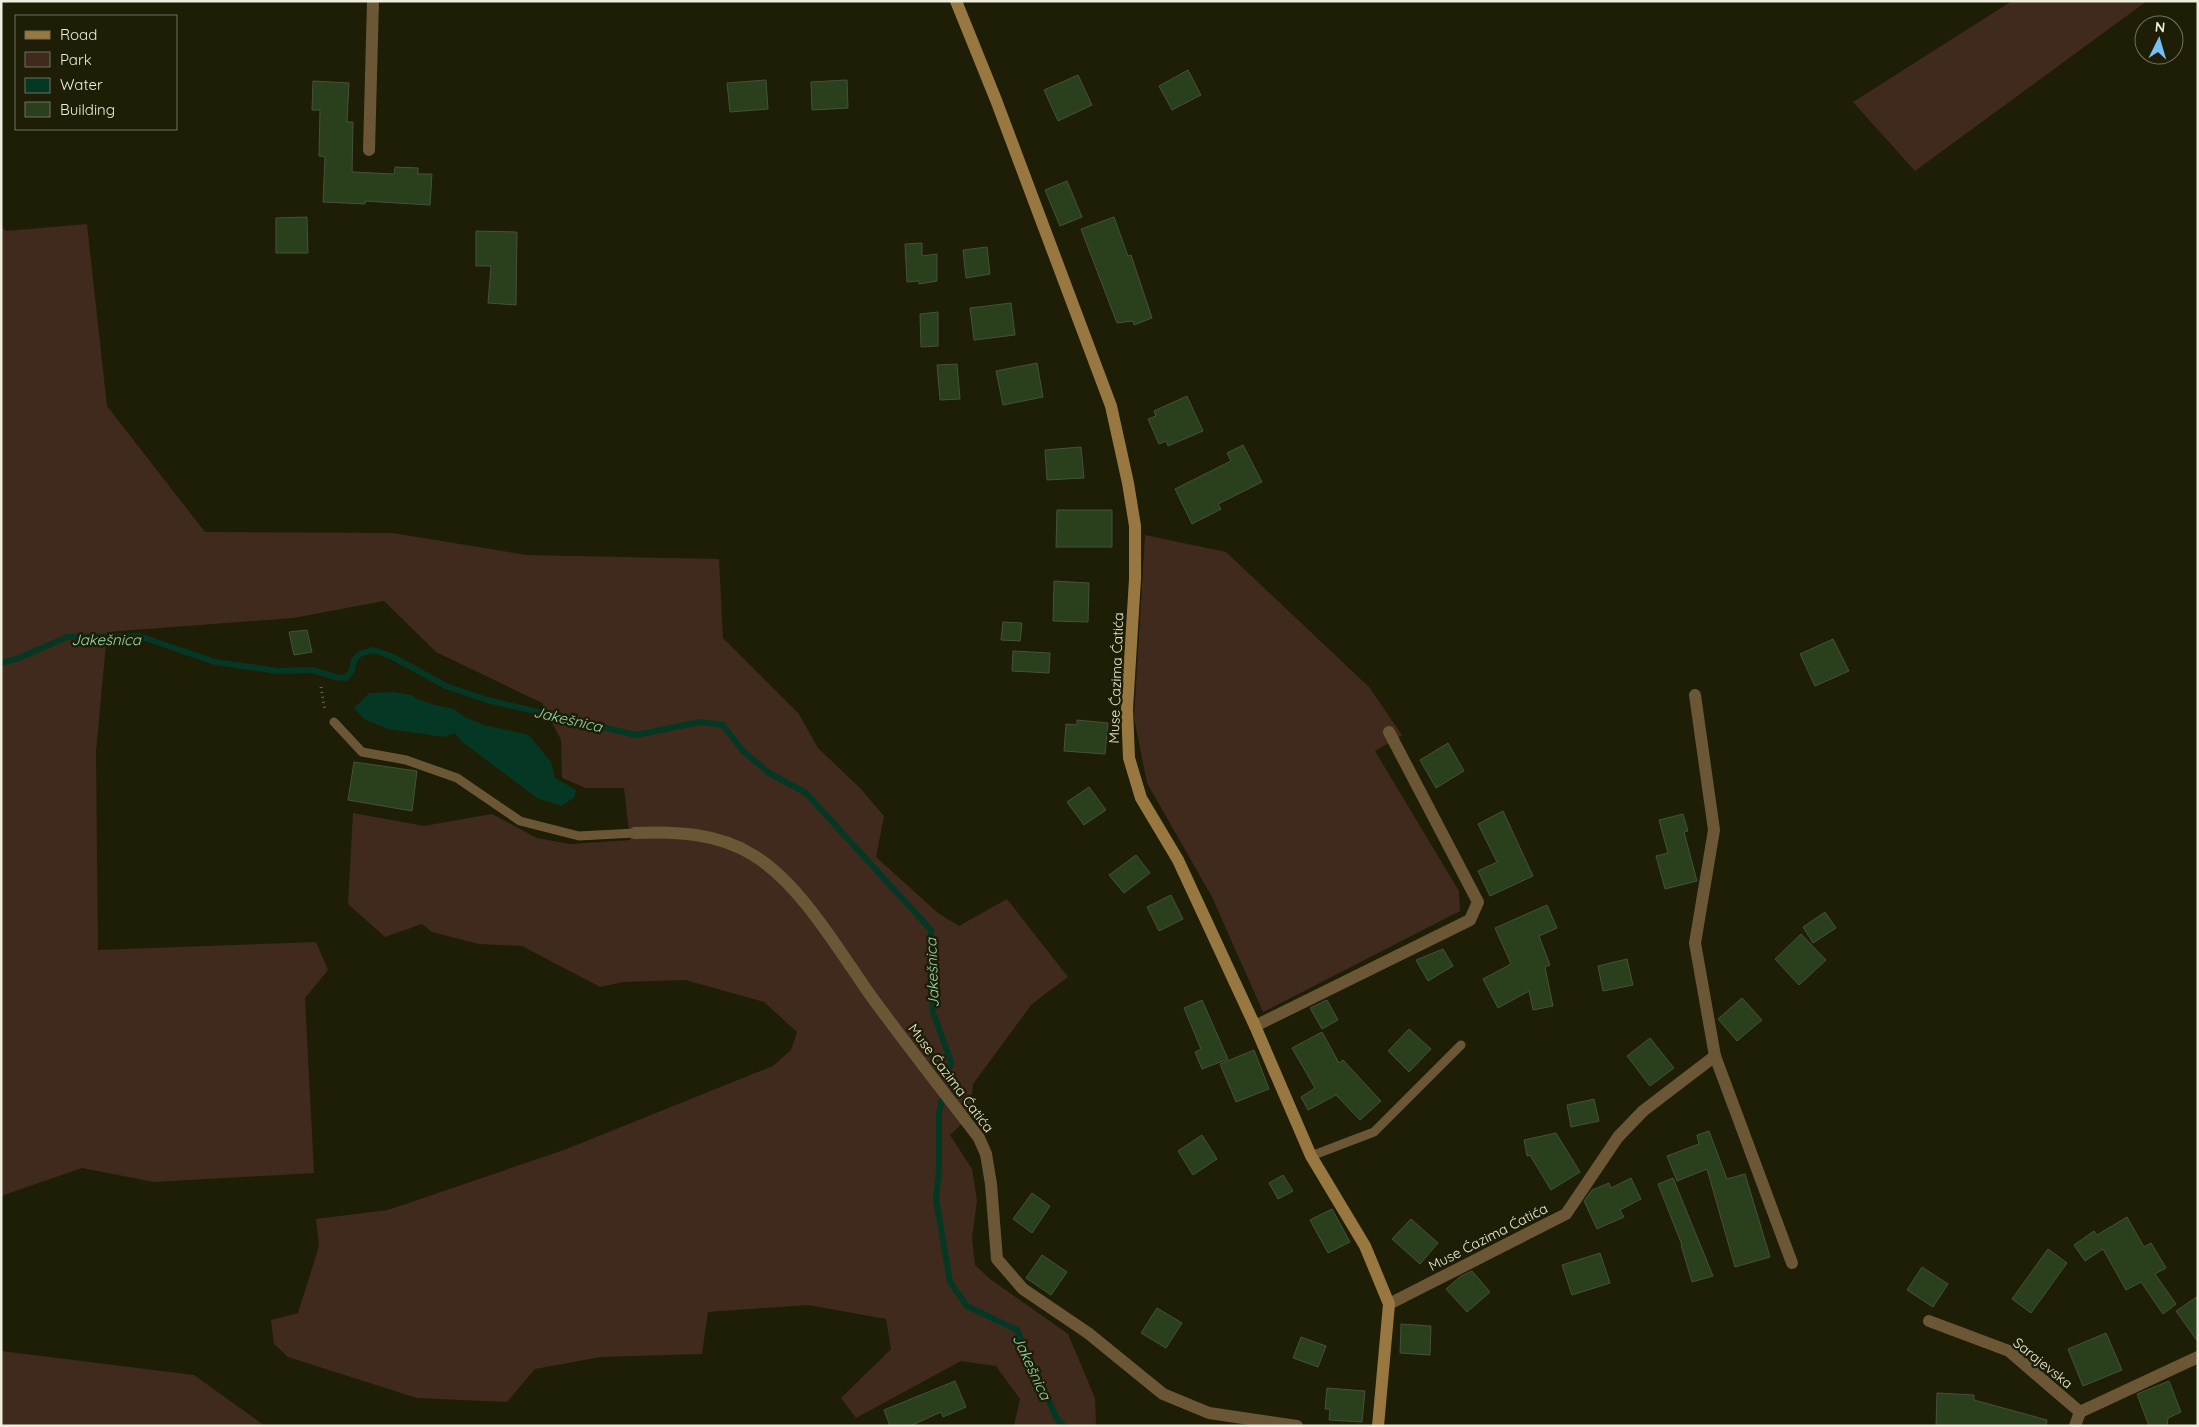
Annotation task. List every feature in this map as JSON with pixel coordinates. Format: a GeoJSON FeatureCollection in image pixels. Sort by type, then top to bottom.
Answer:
{"type":"FeatureCollection","features":[{"type":"Feature","properties":{"kind":"street"},"geometry":{"type":"LineString","coordinates":[[369,150],[373,1]]}},
{"type":"Feature","properties":{"kind":"street","name":"Muse Ćazima Ćatića"},"geometry":{"type":"LineString","coordinates":[[956,1],[999,109],[1111,406],[1128,483],[1135,526],[1135,579],[1127,709],[1129,758],[1141,798],[1178,860],[1255,1026],[1311,1156],[1365,1246],[1389,1304],[1378,1426]]}},
{"type":"Feature","properties":{"kind":"street"},"geometry":{"type":"LineString","coordinates":[[1695,695],[1714,830],[1695,943],[1715,1056],[1792,1263]]}},
{"type":"Feature","properties":{"kind":"street"},"geometry":{"type":"LineString","coordinates":[[1255,1026],[1470,920],[1478,902],[1389,732]]}},
{"type":"Feature","properties":{"kind":"street","name":"Muse Ćazima Ćatića"},"geometry":{"type":"LineString","coordinates":[[635,833],[668,831],[715,839],[752,854],[789,883],[887,1018],[979,1138],[986,1154],[991,1184],[997,1259],[1023,1289],[1088,1334],[1163,1394],[1209,1413],[1297,1426]]}},
{"type":"Feature","properties":{"kind":"street","name":"Muse Ćazima Ćatića"},"geometry":{"type":"LineString","coordinates":[[1389,1304],[1566,1214],[1618,1136],[1643,1111],[1715,1056]]}},
{"type":"Feature","properties":{"kind":"street","name":"Sarajevska"},"geometry":{"type":"LineString","coordinates":[[1929,1321],[2009,1351],[2080,1412]]}},
{"type":"Feature","properties":{"kind":"street"},"geometry":{"type":"LineString","coordinates":[[2075,1426],[2080,1412],[2198,1357]]}},
{"type":"Feature","properties":{"kind":"lane"},"geometry":{"type":"LineString","coordinates":[[334,722],[362,752],[406,760],[457,778],[520,821],[579,836],[635,833]]}},
{"type":"Feature","properties":{"kind":"lane"},"geometry":{"type":"LineString","coordinates":[[1311,1156],[1374,1132],[1461,1045]]}},
{"type":"Feature","properties":{"kind":"path"},"geometry":{"type":"LineString","coordinates":[[321,687],[325,712],[334,722]]}},
{"type":"Feature","properties":{"kind":"green space"},"geometry":{"type":"Polygon","coordinates":[[[2012,1],[2147,1],[1915,171],[1853,102],[2012,1]]]}},
{"type":"Feature","properties":{"kind":"green space"},"geometry":{"type":"Polygon","coordinates":[[[87,224],[107,406],[205,532],[393,533],[526,555],[719,559],[723,638],[799,714],[818,748],[861,789],[884,816],[876,857],[938,913],[959,926],[1007,899],[1068,977],[1032,1004],[973,1084],[970,1116],[950,1135],[972,1169],[977,1201],[972,1237],[975,1265],[990,1279],[1068,1334],[1095,1398],[1096,1426],[1014,1426],[1020,1399],[996,1366],[961,1361],[856,1418],[841,1398],[891,1349],[886,1319],[808,1305],[708,1312],[702,1354],[601,1357],[535,1369],[507,1402],[417,1398],[288,1357],[274,1344],[271,1320],[298,1313],[319,1246],[316,1219],[388,1210],[564,1150],[773,1066],[791,1050],[797,1032],[764,1002],[685,980],[623,982],[600,987],[522,946],[479,944],[432,932],[422,924],[385,937],[348,904],[353,813],[424,826],[492,814],[537,838],[570,844],[630,840],[624,788],[586,788],[562,778],[561,740],[542,703],[436,652],[384,601],[293,618],[107,632],[96,752],[98,950],[316,942],[328,970],[305,998],[314,1173],[154,1182],[82,1168],[1,1196],[1,226],[6,231],[87,224]]]}},
{"type":"Feature","properties":{"kind":"green space"},"geometry":{"type":"Polygon","coordinates":[[[1145,535],[1226,552],[1369,687],[1402,735],[1375,751],[1459,891],[1460,911],[1263,1012],[1212,897],[1147,783],[1134,718],[1145,535]]]}},
{"type":"Feature","properties":{"kind":"green space"},"geometry":{"type":"Polygon","coordinates":[[[1,1351],[194,1375],[265,1426],[1,1426],[1,1351]]]}},
{"type":"Feature","properties":{"kind":"water"},"geometry":{"type":"Polygon","coordinates":[[[394,692],[412,695],[417,699],[435,705],[454,709],[465,717],[484,725],[529,735],[551,762],[555,778],[576,790],[574,798],[561,806],[537,798],[461,741],[455,733],[444,737],[388,729],[364,719],[354,708],[369,693],[394,692]]]}},
{"type":"Feature","properties":{"kind":"building"},"geometry":{"type":"Polygon","coordinates":[[[1188,70],[1201,95],[1172,110],[1159,86],[1188,70]]]}},
{"type":"Feature","properties":{"kind":"building"},"geometry":{"type":"Polygon","coordinates":[[[1078,75],[1092,105],[1058,121],[1044,90],[1078,75]]]}},
{"type":"Feature","properties":{"kind":"building"},"geometry":{"type":"Polygon","coordinates":[[[766,80],[768,109],[730,112],[727,83],[766,80]]]}},
{"type":"Feature","properties":{"kind":"building"},"geometry":{"type":"Polygon","coordinates":[[[847,80],[848,108],[812,110],[811,82],[847,80]]]}},
{"type":"Feature","properties":{"kind":"building"},"geometry":{"type":"Polygon","coordinates":[[[313,81],[349,83],[347,122],[353,122],[352,172],[394,174],[395,167],[418,168],[418,174],[432,174],[430,205],[365,201],[365,204],[323,202],[325,157],[319,156],[320,110],[312,110],[313,81]]]}},
{"type":"Feature","properties":{"kind":"building"},"geometry":{"type":"Polygon","coordinates":[[[1067,181],[1082,217],[1060,226],[1045,190],[1067,181]]]}},
{"type":"Feature","properties":{"kind":"building"},"geometry":{"type":"Polygon","coordinates":[[[307,217],[308,253],[276,253],[276,218],[307,217]]]}},
{"type":"Feature","properties":{"kind":"building"},"geometry":{"type":"Polygon","coordinates":[[[1114,217],[1128,256],[1131,255],[1152,318],[1134,325],[1133,321],[1117,323],[1081,229],[1114,217]]]}},
{"type":"Feature","properties":{"kind":"building"},"geometry":{"type":"Polygon","coordinates":[[[476,231],[517,232],[516,305],[488,303],[491,266],[476,266],[476,231]]]}},
{"type":"Feature","properties":{"kind":"building"},"geometry":{"type":"Polygon","coordinates":[[[922,243],[922,256],[937,254],[937,281],[919,284],[919,281],[907,282],[905,244],[922,243]]]}},
{"type":"Feature","properties":{"kind":"building"},"geometry":{"type":"Polygon","coordinates":[[[987,247],[990,274],[966,278],[963,250],[987,247]]]}},
{"type":"Feature","properties":{"kind":"building"},"geometry":{"type":"Polygon","coordinates":[[[1011,303],[1015,335],[974,340],[970,308],[1011,303]]]}},
{"type":"Feature","properties":{"kind":"building"},"geometry":{"type":"Polygon","coordinates":[[[938,312],[938,346],[921,347],[920,314],[938,312]]]}},
{"type":"Feature","properties":{"kind":"building"},"geometry":{"type":"Polygon","coordinates":[[[1037,363],[1043,397],[1003,405],[996,371],[1037,363]]]}},
{"type":"Feature","properties":{"kind":"building"},"geometry":{"type":"Polygon","coordinates":[[[957,364],[960,399],[940,400],[937,365],[957,364]]]}},
{"type":"Feature","properties":{"kind":"building"},"geometry":{"type":"Polygon","coordinates":[[[1187,396],[1203,431],[1168,446],[1166,441],[1159,444],[1148,419],[1156,416],[1154,411],[1187,396]]]}},
{"type":"Feature","properties":{"kind":"building"},"geometry":{"type":"Polygon","coordinates":[[[1243,445],[1262,482],[1218,504],[1221,509],[1192,524],[1175,489],[1231,461],[1227,453],[1243,445]]]}},
{"type":"Feature","properties":{"kind":"building"},"geometry":{"type":"Polygon","coordinates":[[[1081,447],[1084,478],[1047,480],[1045,450],[1081,447]]]}},
{"type":"Feature","properties":{"kind":"building"},"geometry":{"type":"Polygon","coordinates":[[[1057,510],[1112,510],[1112,547],[1056,547],[1057,510]]]}},
{"type":"Feature","properties":{"kind":"building"},"geometry":{"type":"Polygon","coordinates":[[[1054,581],[1089,583],[1088,622],[1053,621],[1054,581]]]}},
{"type":"Feature","properties":{"kind":"building"},"geometry":{"type":"Polygon","coordinates":[[[1003,622],[1022,623],[1020,641],[1001,640],[1003,622]]]}},
{"type":"Feature","properties":{"kind":"building"},"geometry":{"type":"Polygon","coordinates":[[[307,630],[312,652],[294,655],[289,632],[307,630]]]}},
{"type":"Feature","properties":{"kind":"building"},"geometry":{"type":"Polygon","coordinates":[[[1833,639],[1849,671],[1815,686],[1800,654],[1833,639]]]}},
{"type":"Feature","properties":{"kind":"building"},"geometry":{"type":"Polygon","coordinates":[[[1013,651],[1050,653],[1049,673],[1012,671],[1013,651]]]}},
{"type":"Feature","properties":{"kind":"building"},"geometry":{"type":"Polygon","coordinates":[[[1077,720],[1108,723],[1105,754],[1064,751],[1066,724],[1077,725],[1077,720]]]}},
{"type":"Feature","properties":{"kind":"building"},"geometry":{"type":"Polygon","coordinates":[[[1448,743],[1464,771],[1436,788],[1420,760],[1448,743]]]}},
{"type":"Feature","properties":{"kind":"building"},"geometry":{"type":"Polygon","coordinates":[[[354,762],[417,771],[412,811],[348,800],[354,762]]]}},
{"type":"Feature","properties":{"kind":"building"},"geometry":{"type":"Polygon","coordinates":[[[1089,787],[1106,810],[1084,825],[1067,802],[1089,787]]]}},
{"type":"Feature","properties":{"kind":"building"},"geometry":{"type":"Polygon","coordinates":[[[1503,811],[1533,876],[1490,896],[1478,871],[1497,862],[1478,824],[1503,811]]]}},
{"type":"Feature","properties":{"kind":"building"},"geometry":{"type":"Polygon","coordinates":[[[1683,814],[1688,831],[1684,832],[1697,881],[1665,889],[1656,856],[1668,853],[1659,820],[1683,814]]]}},
{"type":"Feature","properties":{"kind":"building"},"geometry":{"type":"Polygon","coordinates":[[[1136,855],[1150,873],[1124,893],[1109,875],[1136,855]]]}},
{"type":"Feature","properties":{"kind":"building"},"geometry":{"type":"Polygon","coordinates":[[[1171,895],[1183,919],[1159,931],[1147,907],[1171,895]]]}},
{"type":"Feature","properties":{"kind":"building"},"geometry":{"type":"Polygon","coordinates":[[[1547,905],[1557,928],[1539,936],[1550,965],[1545,967],[1553,1006],[1533,1010],[1529,991],[1498,1008],[1483,979],[1511,964],[1495,928],[1547,905]]]}},
{"type":"Feature","properties":{"kind":"building"},"geometry":{"type":"Polygon","coordinates":[[[1825,912],[1836,928],[1813,943],[1803,927],[1825,912]]]}},
{"type":"Feature","properties":{"kind":"building"},"geometry":{"type":"Polygon","coordinates":[[[1801,934],[1826,960],[1799,985],[1775,959],[1801,934]]]}},
{"type":"Feature","properties":{"kind":"building"},"geometry":{"type":"Polygon","coordinates":[[[1443,949],[1453,966],[1428,981],[1416,960],[1443,949]]]}},
{"type":"Feature","properties":{"kind":"building"},"geometry":{"type":"Polygon","coordinates":[[[1627,959],[1633,985],[1603,991],[1598,966],[1627,959]]]}},
{"type":"Feature","properties":{"kind":"building"},"geometry":{"type":"Polygon","coordinates":[[[1742,998],[1762,1020],[1737,1041],[1718,1019],[1742,998]]]}},
{"type":"Feature","properties":{"kind":"building"},"geometry":{"type":"Polygon","coordinates":[[[1202,1000],[1228,1059],[1202,1069],[1195,1052],[1201,1049],[1184,1008],[1202,1000]]]}},
{"type":"Feature","properties":{"kind":"building"},"geometry":{"type":"Polygon","coordinates":[[[1327,1000],[1338,1020],[1322,1029],[1310,1008],[1327,1000]]]}},
{"type":"Feature","properties":{"kind":"building"},"geometry":{"type":"Polygon","coordinates":[[[1409,1029],[1431,1049],[1409,1072],[1388,1051],[1409,1029]]]}},
{"type":"Feature","properties":{"kind":"building"},"geometry":{"type":"Polygon","coordinates":[[[1322,1032],[1339,1063],[1343,1060],[1381,1101],[1360,1120],[1336,1095],[1308,1110],[1301,1097],[1315,1088],[1292,1048],[1322,1032]]]}},
{"type":"Feature","properties":{"kind":"building"},"geometry":{"type":"Polygon","coordinates":[[[1650,1038],[1674,1068],[1650,1086],[1627,1056],[1650,1038]]]}},
{"type":"Feature","properties":{"kind":"building"},"geometry":{"type":"Polygon","coordinates":[[[1254,1050],[1269,1089],[1236,1102],[1220,1064],[1254,1050]]]}},
{"type":"Feature","properties":{"kind":"building"},"geometry":{"type":"Polygon","coordinates":[[[1594,1099],[1599,1121],[1571,1127],[1567,1105],[1594,1099]]]}},
{"type":"Feature","properties":{"kind":"building"},"geometry":{"type":"Polygon","coordinates":[[[1709,1131],[1727,1179],[1745,1174],[1770,1257],[1735,1267],[1707,1169],[1677,1181],[1667,1156],[1699,1144],[1697,1135],[1709,1131]]]}},
{"type":"Feature","properties":{"kind":"building"},"geometry":{"type":"Polygon","coordinates":[[[1556,1133],[1580,1172],[1551,1190],[1530,1155],[1527,1156],[1524,1140],[1556,1133]]]}},
{"type":"Feature","properties":{"kind":"building"},"geometry":{"type":"Polygon","coordinates":[[[1202,1135],[1217,1159],[1193,1175],[1178,1151],[1202,1135]]]}},
{"type":"Feature","properties":{"kind":"building"},"geometry":{"type":"Polygon","coordinates":[[[1283,1175],[1293,1191],[1278,1199],[1269,1183],[1283,1175]]]}},
{"type":"Feature","properties":{"kind":"building"},"geometry":{"type":"Polygon","coordinates":[[[1631,1178],[1641,1199],[1620,1210],[1624,1217],[1597,1229],[1584,1201],[1592,1190],[1609,1183],[1611,1188],[1631,1178]]]}},
{"type":"Feature","properties":{"kind":"building"},"geometry":{"type":"Polygon","coordinates":[[[1673,1178],[1713,1276],[1692,1282],[1682,1245],[1658,1184],[1673,1178]]]}},
{"type":"Feature","properties":{"kind":"building"},"geometry":{"type":"Polygon","coordinates":[[[1032,1193],[1050,1206],[1032,1233],[1013,1219],[1032,1193]]]}},
{"type":"Feature","properties":{"kind":"building"},"geometry":{"type":"Polygon","coordinates":[[[1332,1209],[1350,1242],[1328,1253],[1310,1220],[1332,1209]]]}},
{"type":"Feature","properties":{"kind":"building"},"geometry":{"type":"Polygon","coordinates":[[[2127,1217],[2144,1247],[2151,1243],[2166,1268],[2155,1274],[2176,1304],[2163,1314],[2141,1282],[2126,1290],[2103,1249],[2085,1261],[2074,1245],[2094,1231],[2097,1235],[2127,1217]]]}},
{"type":"Feature","properties":{"kind":"building"},"geometry":{"type":"Polygon","coordinates":[[[1411,1219],[1438,1243],[1420,1264],[1392,1239],[1411,1219]]]}},
{"type":"Feature","properties":{"kind":"building"},"geometry":{"type":"Polygon","coordinates":[[[2048,1249],[2067,1263],[2031,1313],[2012,1299],[2048,1249]]]}},
{"type":"Feature","properties":{"kind":"building"},"geometry":{"type":"Polygon","coordinates":[[[1600,1253],[1610,1283],[1572,1295],[1562,1265],[1600,1253]]]}},
{"type":"Feature","properties":{"kind":"building"},"geometry":{"type":"Polygon","coordinates":[[[1042,1255],[1067,1272],[1051,1295],[1026,1278],[1042,1255]]]}},
{"type":"Feature","properties":{"kind":"building"},"geometry":{"type":"Polygon","coordinates":[[[1922,1267],[1948,1284],[1933,1307],[1907,1290],[1922,1267]]]}},
{"type":"Feature","properties":{"kind":"building"},"geometry":{"type":"Polygon","coordinates":[[[1472,1271],[1490,1292],[1467,1312],[1446,1289],[1461,1276],[1472,1271]]]}},
{"type":"Feature","properties":{"kind":"building"},"geometry":{"type":"Polygon","coordinates":[[[2198,1296],[2198,1342],[2176,1311],[2198,1296]]]}},
{"type":"Feature","properties":{"kind":"building"},"geometry":{"type":"Polygon","coordinates":[[[1157,1308],[1182,1323],[1166,1348],[1141,1333],[1157,1308]]]}},
{"type":"Feature","properties":{"kind":"building"},"geometry":{"type":"Polygon","coordinates":[[[1401,1324],[1431,1326],[1430,1355],[1400,1353],[1401,1324]]]}},
{"type":"Feature","properties":{"kind":"building"},"geometry":{"type":"Polygon","coordinates":[[[2106,1333],[2122,1370],[2083,1386],[2068,1349],[2106,1333]]]}},
{"type":"Feature","properties":{"kind":"building"},"geometry":{"type":"Polygon","coordinates":[[[1301,1337],[1326,1346],[1318,1367],[1293,1358],[1301,1337]]]}},
{"type":"Feature","properties":{"kind":"building"},"geometry":{"type":"Polygon","coordinates":[[[955,1381],[966,1407],[943,1417],[941,1412],[910,1426],[890,1426],[884,1410],[955,1381]]]}},
{"type":"Feature","properties":{"kind":"building"},"geometry":{"type":"Polygon","coordinates":[[[2169,1381],[2181,1412],[2168,1418],[2167,1426],[2149,1426],[2137,1394],[2169,1381]]]}},
{"type":"Feature","properties":{"kind":"building"},"geometry":{"type":"Polygon","coordinates":[[[1327,1388],[1365,1391],[1362,1422],[1329,1420],[1330,1409],[1325,1409],[1327,1388]]]}},
{"type":"Feature","properties":{"kind":"building"},"geometry":{"type":"Polygon","coordinates":[[[1937,1393],[1974,1395],[1974,1400],[2047,1420],[2046,1426],[1936,1426],[1937,1393]]]}},
{"type":"Feature","properties":{"kind":"waterway","name":"Jakešnica"},"geometry":{"type":"LineString","coordinates":[[1,663],[19,658],[67,637],[139,636],[215,662],[278,671],[312,670],[346,678],[352,670],[354,660],[360,654],[373,650],[393,657],[446,686],[487,700],[636,735],[700,722],[723,725],[743,751],[769,773],[806,793],[931,930],[933,1012],[951,1062],[947,1079]]}},
{"type":"Feature","properties":{"kind":"waterway","name":"Jakešnica"},"geometry":{"type":"LineString","coordinates":[[942,1099],[939,1114],[939,1168],[936,1199],[950,1282],[967,1306],[1017,1330],[1057,1419],[1064,1426]]}}]}
